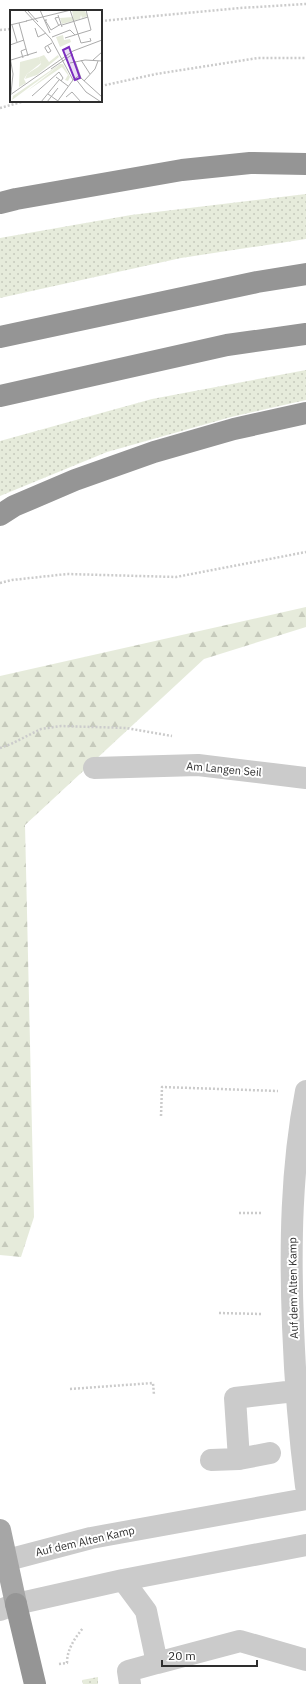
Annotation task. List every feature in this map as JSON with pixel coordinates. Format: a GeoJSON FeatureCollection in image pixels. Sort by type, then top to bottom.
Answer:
{"type":"FeatureCollection","features":[{"type":"Feature","properties":{"kind":"highway"},"geometry":{"type":"LineString","coordinates":[[5,200],[182,170],[250,163],[306,164]]}},
{"type":"Feature","properties":{"kind":"highway"},"geometry":{"type":"LineString","coordinates":[[0,337],[257,282],[306,274]]}},
{"type":"Feature","properties":{"kind":"highway"},"geometry":{"type":"LineString","coordinates":[[0,396],[227,345],[306,334]]}},
{"type":"Feature","properties":{"kind":"highway"},"geometry":{"type":"LineString","coordinates":[[0,515],[14,506],[75,480],[154,452],[234,429],[306,414]]}},
{"type":"Feature","properties":{"kind":"highway"},"geometry":{"type":"LineString","coordinates":[[8,1607],[35,1684]]}},
{"type":"Feature","properties":{"kind":"main road"},"geometry":{"type":"LineString","coordinates":[[0,1530],[8,1607]]}},
{"type":"Feature","properties":{"kind":"street","name":"Am Langen Seil"},"geometry":{"type":"LineString","coordinates":[[94,768],[198,765],[306,778]]}},
{"type":"Feature","properties":{"kind":"street","name":"Auf dem Alten Kamp"},"geometry":{"type":"LineString","coordinates":[[306,1093],[293,1191],[290,1260],[295,1391],[306,1486]]}},
{"type":"Feature","properties":{"kind":"street"},"geometry":{"type":"LineString","coordinates":[[239,1459],[235,1398],[295,1391]]}},
{"type":"Feature","properties":{"kind":"street"},"geometry":{"type":"LineString","coordinates":[[211,1460],[239,1459],[270,1453]]}},
{"type":"Feature","properties":{"kind":"street","name":"Auf dem Alten Kamp"},"geometry":{"type":"LineString","coordinates":[[3,1561],[92,1538],[306,1498]]}},
{"type":"Feature","properties":{"kind":"street"},"geometry":{"type":"LineString","coordinates":[[8,1607],[122,1580],[306,1545]]}},
{"type":"Feature","properties":{"kind":"street"},"geometry":{"type":"LineString","coordinates":[[122,1580],[146,1612],[157,1663]]}},
{"type":"Feature","properties":{"kind":"street"},"geometry":{"type":"LineString","coordinates":[[130,1684],[128,1671],[240,1641],[306,1660]]}},
{"type":"Feature","properties":{"kind":"path"},"geometry":{"type":"LineString","coordinates":[[102,21],[240,8],[306,4]]}},
{"type":"Feature","properties":{"kind":"path"},"geometry":{"type":"LineString","coordinates":[[0,30],[10,29]]}},
{"type":"Feature","properties":{"kind":"path"},"geometry":{"type":"LineString","coordinates":[[102,86],[156,74],[258,58],[306,58]]}},
{"type":"Feature","properties":{"kind":"path"},"geometry":{"type":"LineString","coordinates":[[0,108],[21,102]]}},
{"type":"Feature","properties":{"kind":"path"},"geometry":{"type":"LineString","coordinates":[[0,583],[12,580],[67,574],[176,578],[306,552]]}},
{"type":"Feature","properties":{"kind":"path"},"geometry":{"type":"LineString","coordinates":[[0,748],[41,729],[61,726],[126,728],[174,736]]}},
{"type":"Feature","properties":{"kind":"path"},"geometry":{"type":"LineString","coordinates":[[162,1116],[162,1087],[306,1093]]}},
{"type":"Feature","properties":{"kind":"path"},"geometry":{"type":"LineString","coordinates":[[239,1213],[262,1213]]}},
{"type":"Feature","properties":{"kind":"path"},"geometry":{"type":"LineString","coordinates":[[219,1313],[261,1314]]}},
{"type":"Feature","properties":{"kind":"path"},"geometry":{"type":"LineString","coordinates":[[70,1389],[154,1383],[154,1395]]}},
{"type":"Feature","properties":{"kind":"green space"},"geometry":{"type":"Polygon","coordinates":[[[306,194],[306,239],[181,258],[0,298],[0,238],[131,215],[306,194]]]}},
{"type":"Feature","properties":{"kind":"green space"},"geometry":{"type":"Polygon","coordinates":[[[306,370],[306,400],[231,417],[107,452],[0,496],[0,441],[152,399],[306,370]]]}},
{"type":"Feature","properties":{"kind":"green space"},"geometry":{"type":"Polygon","coordinates":[[[306,607],[306,627],[204,659],[25,825],[34,1217],[21,1257],[0,1255],[0,676],[306,607]]]}},
{"type":"Feature","properties":{"kind":"green space"},"geometry":{"type":"Polygon","coordinates":[[[98,1677],[98,1684],[83,1684],[82,1680],[98,1677]]]}}]}
